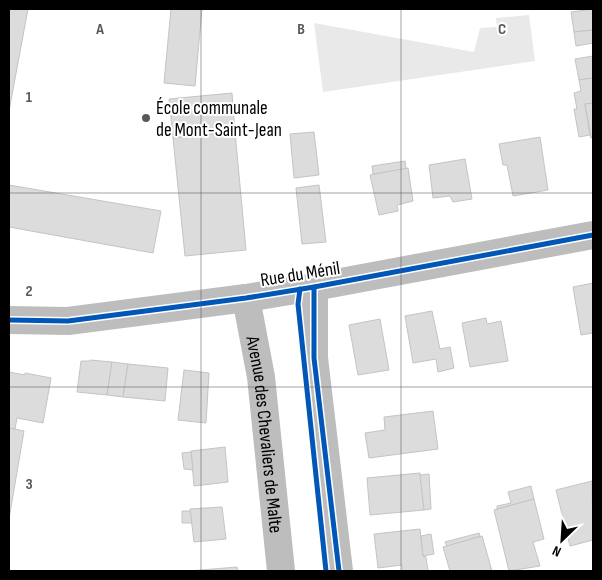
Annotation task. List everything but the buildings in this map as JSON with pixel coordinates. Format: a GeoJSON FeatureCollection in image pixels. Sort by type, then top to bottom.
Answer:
{"type":"FeatureCollection","features":[{"type":"Feature","properties":{"kind":"street","name":"Rue du Ménil"},"geometry":{"type":"LineString","coordinates":[[9,320],[68,321],[246,298],[593,236]]}},
{"type":"Feature","properties":{"kind":"street"},"geometry":{"type":"LineString","coordinates":[[314,287],[314,358],[339,571]]}},
{"type":"Feature","properties":{"kind":"street","name":"Avenue des Chevaliers de Malte"},"geometry":{"type":"LineString","coordinates":[[246,298],[262,377],[281,571]]}},
{"type":"Feature","properties":{"kind":"shaded area"},"geometry":{"type":"Polygon","coordinates":[[[529,15],[535,61],[323,92],[314,23],[474,52],[480,28],[497,27],[496,18],[529,15]]]}},
{"type":"Feature","properties":{"kind":"cycle path"},"geometry":{"type":"LineString","coordinates":[[9,320],[68,321],[246,298],[593,235]]}},
{"type":"Feature","properties":{"kind":"cycle path"},"geometry":{"type":"LineString","coordinates":[[314,287],[314,358],[339,571]]}},
{"type":"Feature","properties":{"kind":"cycle path"},"geometry":{"type":"LineString","coordinates":[[300,289],[298,304],[326,571]]}},
{"type":"Feature","properties":{"kind":"place","name":"École communale de Mont-Saint-Jean"},"geometry":{"type":"Point","coordinates":[146,118]}}]}
